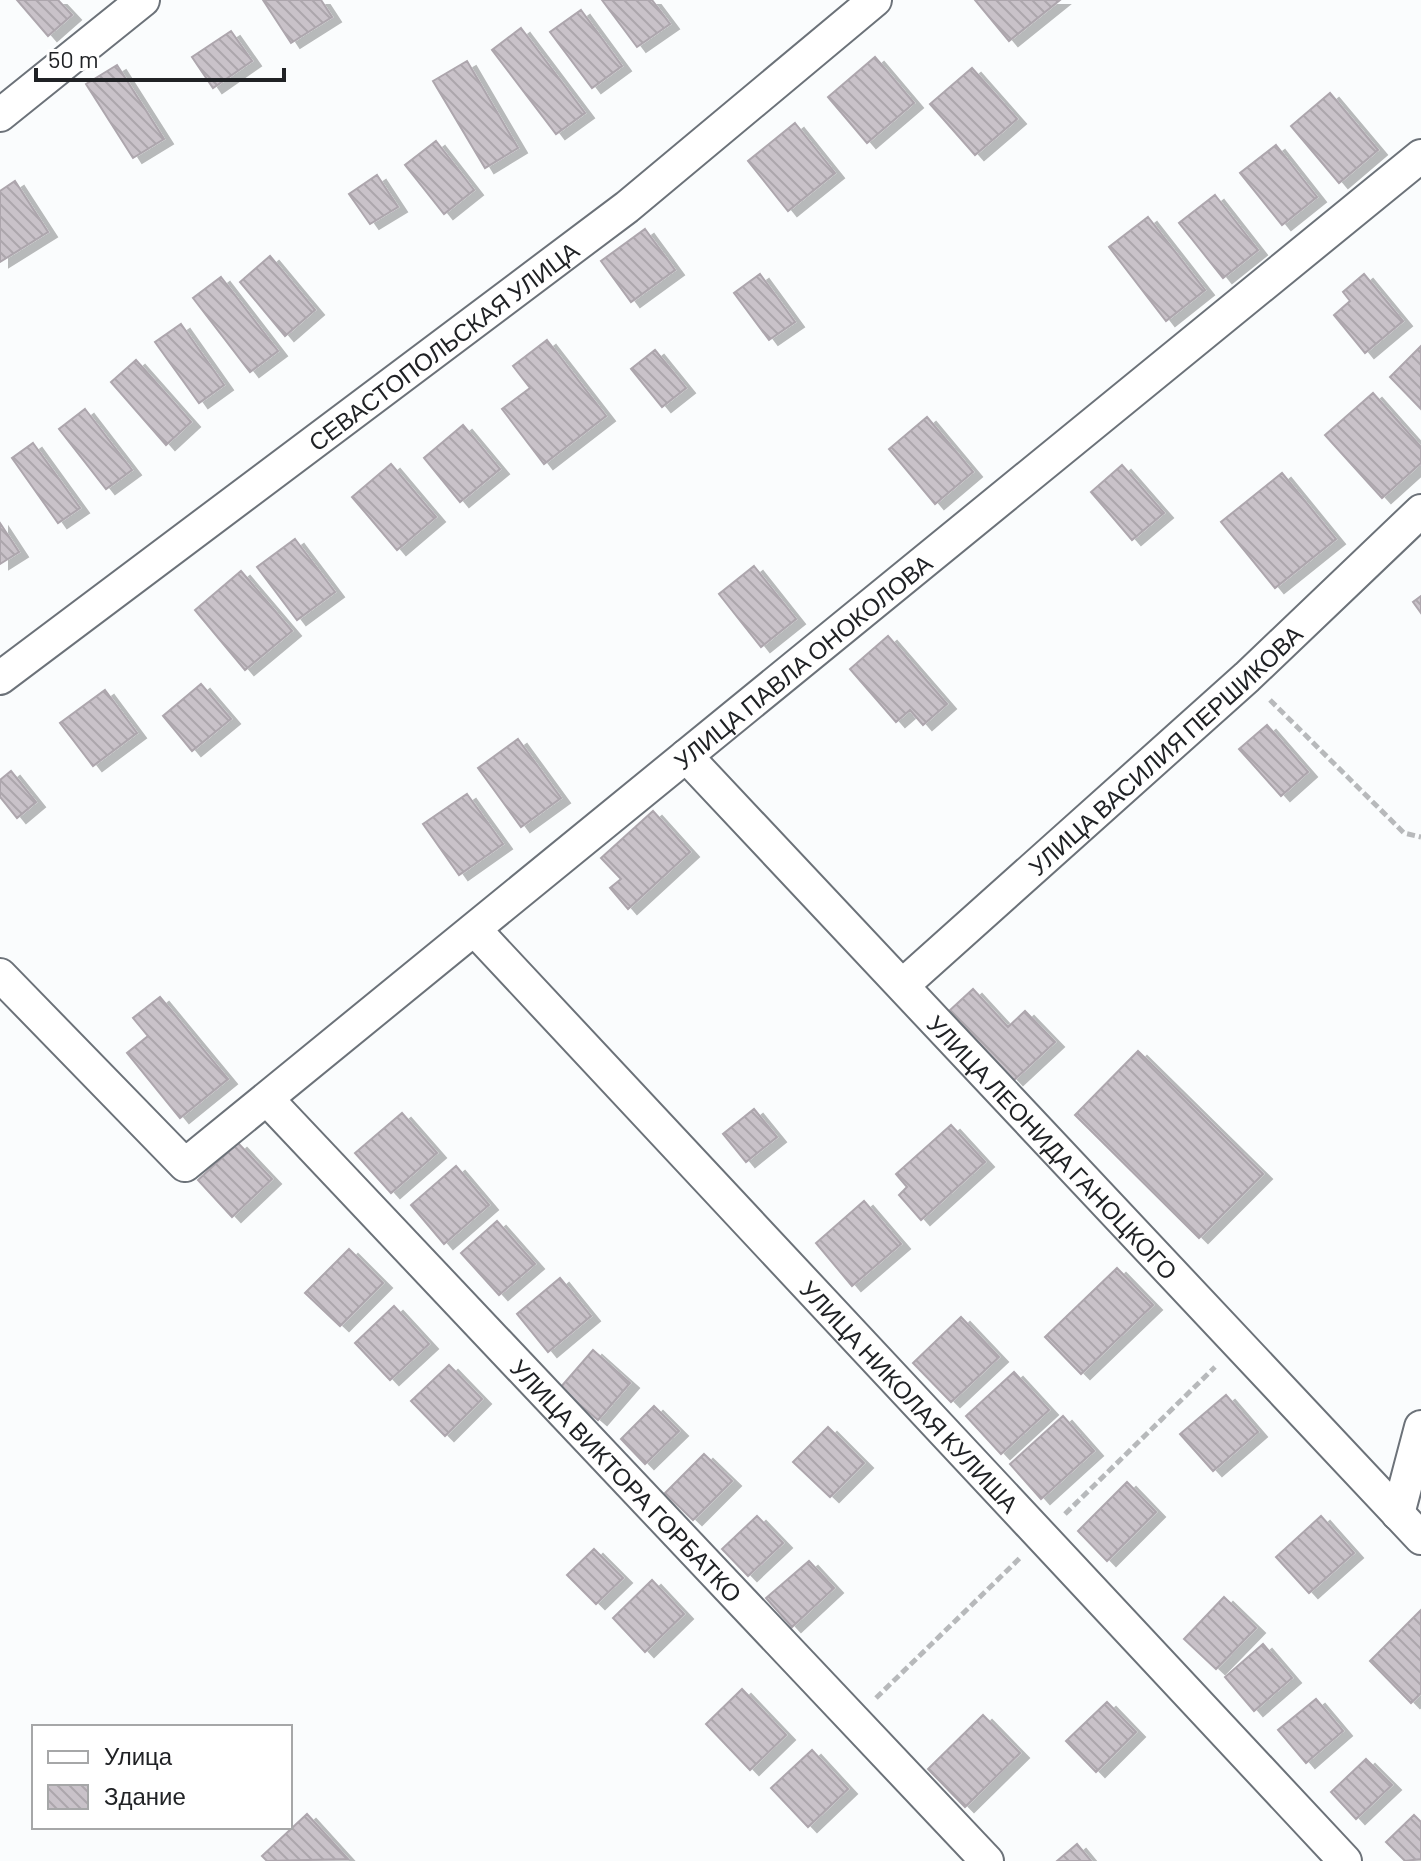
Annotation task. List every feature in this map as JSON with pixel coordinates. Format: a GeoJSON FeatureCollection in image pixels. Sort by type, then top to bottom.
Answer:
{"type":"FeatureCollection","features":[{"type":"Feature","properties":{"kind":"street"},"geometry":{"type":"LineString","coordinates":[[0,115],[143,0]]}},
{"type":"Feature","properties":{"kind":"street","name":"СЕВАСТОПОЛЬСКАЯ УЛИЦА"},"geometry":{"type":"LineString","coordinates":[[0,678],[627,207],[875,0]]}},
{"type":"Feature","properties":{"kind":"street","name":"УЛИЦА ПАВЛА ОНОКОЛОВА"},"geometry":{"type":"LineString","coordinates":[[0,975],[185,1165],[476,931],[1421,156]]}},
{"type":"Feature","properties":{"kind":"street","name":"УЛИЦА ВАСИЛИЯ ПЕРШИКОВА"},"geometry":{"type":"LineString","coordinates":[[903,985],[1247,677],[1421,511]]}},
{"type":"Feature","properties":{"kind":"street","name":"УЛИЦА ЛЕОНИДА ГАНОЦКОГО"},"geometry":{"type":"LineString","coordinates":[[686,756],[1421,1538]]}},
{"type":"Feature","properties":{"kind":"street","name":"УЛИЦА НИКОЛАЯ КУЛИША"},"geometry":{"type":"LineString","coordinates":[[476,931],[1345,1861]]}},
{"type":"Feature","properties":{"kind":"street","name":"УЛИЦА ВИКТОРА ГОРБАТКО"},"geometry":{"type":"LineString","coordinates":[[267,1099],[987,1861]]}},
{"type":"Feature","properties":{"kind":"street"},"geometry":{"type":"LineString","coordinates":[[1398,1514],[1421,1427]]}},
{"type":"Feature","properties":{"kind":"path"},"geometry":{"type":"LineString","coordinates":[[1247,677],[1404,833],[1421,837]]}},
{"type":"Feature","properties":{"kind":"building"},"geometry":{"type":"Polygon","coordinates":[[[17,0],[58,0],[72,15],[48,36],[17,0]]]}},
{"type":"Feature","properties":{"kind":"building"},"geometry":{"type":"Polygon","coordinates":[[[263,0],[321,0],[332,17],[291,43],[263,0]]]}},
{"type":"Feature","properties":{"kind":"building"},"geometry":{"type":"Polygon","coordinates":[[[602,0],[652,0],[670,24],[637,47],[602,0]]]}},
{"type":"Feature","properties":{"kind":"building"},"geometry":{"type":"Polygon","coordinates":[[[975,0],[1060,0],[1009,41],[975,0]]]}},
{"type":"Feature","properties":{"kind":"building"},"geometry":{"type":"Polygon","coordinates":[[[581,10],[622,66],[592,88],[550,32],[581,10]]]}},
{"type":"Feature","properties":{"kind":"building"},"geometry":{"type":"Polygon","coordinates":[[[521,28],[585,113],[556,134],[492,50],[521,28]]]}},
{"type":"Feature","properties":{"kind":"building"},"geometry":{"type":"Polygon","coordinates":[[[231,31],[252,61],[213,88],[192,57],[231,31]]]}},
{"type":"Feature","properties":{"kind":"building"},"geometry":{"type":"Polygon","coordinates":[[[875,57],[914,103],[867,143],[828,97],[875,57]]]}},
{"type":"Feature","properties":{"kind":"building"},"geometry":{"type":"Polygon","coordinates":[[[467,61],[518,148],[485,168],[433,81],[467,61]]]}},
{"type":"Feature","properties":{"kind":"building"},"geometry":{"type":"Polygon","coordinates":[[[117,65],[164,139],[133,158],[86,84],[117,65]]]}},
{"type":"Feature","properties":{"kind":"building"},"geometry":{"type":"Polygon","coordinates":[[[972,68],[1017,119],[975,155],[930,104],[972,68]]]}},
{"type":"Feature","properties":{"kind":"building"},"geometry":{"type":"Polygon","coordinates":[[[1330,93],[1378,150],[1339,183],[1291,126],[1330,93]]]}},
{"type":"Feature","properties":{"kind":"building"},"geometry":{"type":"Polygon","coordinates":[[[795,123],[835,173],[788,211],[748,161],[795,123]]]}},
{"type":"Feature","properties":{"kind":"building"},"geometry":{"type":"Polygon","coordinates":[[[436,141],[474,190],[444,214],[405,165],[436,141]]]}},
{"type":"Feature","properties":{"kind":"building"},"geometry":{"type":"Polygon","coordinates":[[[1276,145],[1317,197],[1282,225],[1240,173],[1276,145]]]}},
{"type":"Feature","properties":{"kind":"building"},"geometry":{"type":"Polygon","coordinates":[[[377,175],[398,207],[370,224],[349,194],[377,175]]]}},
{"type":"Feature","properties":{"kind":"building"},"geometry":{"type":"Polygon","coordinates":[[[15,181],[48,232],[0,262],[0,191],[15,181]]]}},
{"type":"Feature","properties":{"kind":"building"},"geometry":{"type":"Polygon","coordinates":[[[1215,195],[1258,250],[1223,278],[1179,223],[1215,195]]]}},
{"type":"Feature","properties":{"kind":"building"},"geometry":{"type":"Polygon","coordinates":[[[1148,217],[1205,290],[1166,321],[1109,247],[1148,217]]]}},
{"type":"Feature","properties":{"kind":"building"},"geometry":{"type":"Polygon","coordinates":[[[645,229],[675,270],[631,302],[601,261],[645,229]]]}},
{"type":"Feature","properties":{"kind":"building"},"geometry":{"type":"Polygon","coordinates":[[[270,256],[315,310],[285,336],[240,282],[270,256]]]}},
{"type":"Feature","properties":{"kind":"building"},"geometry":{"type":"Polygon","coordinates":[[[760,274],[795,322],[769,340],[734,293],[760,274]]]}},
{"type":"Feature","properties":{"kind":"building"},"geometry":{"type":"Polygon","coordinates":[[[1364,274],[1403,321],[1365,353],[1334,315],[1350,301],[1343,292],[1364,274]]]}},
{"type":"Feature","properties":{"kind":"building"},"geometry":{"type":"Polygon","coordinates":[[[221,277],[278,351],[250,372],[193,298],[221,277]]]}},
{"type":"Feature","properties":{"kind":"building"},"geometry":{"type":"Polygon","coordinates":[[[181,324],[224,385],[199,403],[155,342],[181,324]]]}},
{"type":"Feature","properties":{"kind":"building"},"geometry":{"type":"Polygon","coordinates":[[[547,340],[606,416],[544,464],[502,409],[530,388],[513,366],[547,340]]]}},
{"type":"Feature","properties":{"kind":"building"},"geometry":{"type":"Polygon","coordinates":[[[1421,346],[1421,409],[1390,377],[1421,346]]]}},
{"type":"Feature","properties":{"kind":"building"},"geometry":{"type":"Polygon","coordinates":[[[655,350],[686,388],[662,407],[631,369],[655,350]]]}},
{"type":"Feature","properties":{"kind":"building"},"geometry":{"type":"Polygon","coordinates":[[[136,360],[191,422],[166,445],[111,382],[136,360]]]}},
{"type":"Feature","properties":{"kind":"building"},"geometry":{"type":"Polygon","coordinates":[[[1373,393],[1421,447],[1421,463],[1382,498],[1325,435],[1373,393]]]}},
{"type":"Feature","properties":{"kind":"building"},"geometry":{"type":"Polygon","coordinates":[[[85,409],[132,470],[106,489],[59,429],[85,409]]]}},
{"type":"Feature","properties":{"kind":"building"},"geometry":{"type":"Polygon","coordinates":[[[927,417],[973,472],[935,504],[889,449],[927,417]]]}},
{"type":"Feature","properties":{"kind":"building"},"geometry":{"type":"Polygon","coordinates":[[[463,425],[500,469],[460,502],[424,458],[463,425]]]}},
{"type":"Feature","properties":{"kind":"building"},"geometry":{"type":"Polygon","coordinates":[[[33,443],[80,508],[58,523],[12,458],[33,443]]]}},
{"type":"Feature","properties":{"kind":"building"},"geometry":{"type":"Polygon","coordinates":[[[391,464],[436,517],[397,550],[352,497],[391,464]]]}},
{"type":"Feature","properties":{"kind":"building"},"geometry":{"type":"Polygon","coordinates":[[[1122,465],[1164,513],[1132,540],[1091,492],[1122,465]]]}},
{"type":"Feature","properties":{"kind":"building"},"geometry":{"type":"Polygon","coordinates":[[[1282,473],[1336,539],[1275,588],[1221,522],[1282,473]]]}},
{"type":"Feature","properties":{"kind":"building"},"geometry":{"type":"Polygon","coordinates":[[[0,523],[19,552],[0,564],[0,523]]]}},
{"type":"Feature","properties":{"kind":"building"},"geometry":{"type":"Polygon","coordinates":[[[295,539],[335,592],[297,620],[257,567],[295,539]]]}},
{"type":"Feature","properties":{"kind":"building"},"geometry":{"type":"Polygon","coordinates":[[[754,566],[796,619],[761,647],[719,594],[754,566]]]}},
{"type":"Feature","properties":{"kind":"building"},"geometry":{"type":"Polygon","coordinates":[[[241,571],[292,631],[245,670],[195,610],[241,571]]]}},
{"type":"Feature","properties":{"kind":"building"},"geometry":{"type":"Polygon","coordinates":[[[1421,596],[1421,613],[1413,602],[1421,596]]]}},
{"type":"Feature","properties":{"kind":"building"},"geometry":{"type":"Polygon","coordinates":[[[888,636],[947,704],[923,725],[910,710],[896,722],[850,669],[888,636]]]}},
{"type":"Feature","properties":{"kind":"building"},"geometry":{"type":"Polygon","coordinates":[[[201,684],[231,719],[192,751],[163,716],[201,684]]]}},
{"type":"Feature","properties":{"kind":"building"},"geometry":{"type":"Polygon","coordinates":[[[105,690],[137,733],[93,766],[60,723],[105,690]]]}},
{"type":"Feature","properties":{"kind":"building"},"geometry":{"type":"Polygon","coordinates":[[[1267,725],[1308,772],[1281,796],[1239,749],[1267,725]]]}},
{"type":"Feature","properties":{"kind":"building"},"geometry":{"type":"Polygon","coordinates":[[[518,739],[561,798],[521,827],[478,768],[518,739]]]}},
{"type":"Feature","properties":{"kind":"building"},"geometry":{"type":"Polygon","coordinates":[[[11,771],[36,802],[17,818],[0,797],[0,780],[11,771]]]}},
{"type":"Feature","properties":{"kind":"building"},"geometry":{"type":"Polygon","coordinates":[[[467,794],[503,844],[459,875],[423,824],[467,794]]]}},
{"type":"Feature","properties":{"kind":"building"},"geometry":{"type":"Polygon","coordinates":[[[653,811],[690,852],[628,909],[610,888],[621,879],[601,858],[653,811]]]}},
{"type":"Feature","properties":{"kind":"building"},"geometry":{"type":"Polygon","coordinates":[[[973,989],[1008,1027],[1025,1011],[1055,1042],[1014,1080],[949,1011],[973,989]]]}},
{"type":"Feature","properties":{"kind":"building"},"geometry":{"type":"Polygon","coordinates":[[[160,997],[228,1079],[180,1118],[127,1053],[148,1036],[133,1018],[160,997]]]}},
{"type":"Feature","properties":{"kind":"building"},"geometry":{"type":"Polygon","coordinates":[[[1138,1051],[1263,1174],[1199,1238],[1075,1115],[1138,1051]]]}},
{"type":"Feature","properties":{"kind":"building"},"geometry":{"type":"Polygon","coordinates":[[[754,1109],[777,1137],[746,1162],[723,1134],[754,1109]]]}},
{"type":"Feature","properties":{"kind":"building"},"geometry":{"type":"Polygon","coordinates":[[[402,1113],[437,1153],[391,1193],[355,1153],[402,1113]]]}},
{"type":"Feature","properties":{"kind":"building"},"geometry":{"type":"Polygon","coordinates":[[[951,1125],[985,1162],[921,1220],[899,1195],[907,1187],[896,1174],[951,1125]]]}},
{"type":"Feature","properties":{"kind":"building"},"geometry":{"type":"Polygon","coordinates":[[[238,1143],[272,1179],[232,1217],[198,1180],[238,1143]]]}},
{"type":"Feature","properties":{"kind":"building"},"geometry":{"type":"Polygon","coordinates":[[[456,1166],[489,1205],[444,1244],[411,1205],[456,1166]]]}},
{"type":"Feature","properties":{"kind":"building"},"geometry":{"type":"Polygon","coordinates":[[[864,1201],[901,1244],[852,1286],[816,1243],[864,1201]]]}},
{"type":"Feature","properties":{"kind":"building"},"geometry":{"type":"Polygon","coordinates":[[[497,1221],[535,1264],[499,1295],[461,1253],[497,1221]]]}},
{"type":"Feature","properties":{"kind":"building"},"geometry":{"type":"Polygon","coordinates":[[[349,1249],[383,1283],[340,1326],[305,1293],[349,1249]]]}},
{"type":"Feature","properties":{"kind":"building"},"geometry":{"type":"Polygon","coordinates":[[[1117,1268],[1153,1305],[1081,1374],[1045,1337],[1117,1268]]]}},
{"type":"Feature","properties":{"kind":"building"},"geometry":{"type":"Polygon","coordinates":[[[560,1278],[591,1316],[548,1352],[517,1314],[560,1278]]]}},
{"type":"Feature","properties":{"kind":"building"},"geometry":{"type":"Polygon","coordinates":[[[394,1306],[429,1344],[390,1380],[355,1343],[394,1306]]]}},
{"type":"Feature","properties":{"kind":"building"},"geometry":{"type":"Polygon","coordinates":[[[961,1317],[999,1357],[951,1402],[913,1363],[961,1317]]]}},
{"type":"Feature","properties":{"kind":"building"},"geometry":{"type":"Polygon","coordinates":[[[593,1350],[630,1383],[598,1420],[560,1388],[593,1350]]]}},
{"type":"Feature","properties":{"kind":"building"},"geometry":{"type":"Polygon","coordinates":[[[449,1365],[482,1399],[445,1436],[411,1401],[449,1365]]]}},
{"type":"Feature","properties":{"kind":"building"},"geometry":{"type":"Polygon","coordinates":[[[1014,1372],[1049,1410],[1001,1454],[966,1416],[1014,1372]]]}},
{"type":"Feature","properties":{"kind":"building"},"geometry":{"type":"Polygon","coordinates":[[[1226,1395],[1258,1432],[1213,1471],[1180,1434],[1226,1395]]]}},
{"type":"Feature","properties":{"kind":"building"},"geometry":{"type":"Polygon","coordinates":[[[654,1406],[679,1431],[645,1464],[621,1439],[654,1406]]]}},
{"type":"Feature","properties":{"kind":"building"},"geometry":{"type":"Polygon","coordinates":[[[1063,1416],[1094,1451],[1041,1499],[1010,1464],[1063,1416]]]}},
{"type":"Feature","properties":{"kind":"building"},"geometry":{"type":"Polygon","coordinates":[[[828,1427],[864,1463],[830,1497],[793,1462],[828,1427]]]}},
{"type":"Feature","properties":{"kind":"building"},"geometry":{"type":"Polygon","coordinates":[[[704,1454],[732,1481],[693,1520],[665,1493],[704,1454]]]}},
{"type":"Feature","properties":{"kind":"building"},"geometry":{"type":"Polygon","coordinates":[[[1127,1482],[1156,1512],[1107,1561],[1078,1531],[1127,1482]]]}},
{"type":"Feature","properties":{"kind":"building"},"geometry":{"type":"Polygon","coordinates":[[[757,1516],[783,1543],[748,1576],[722,1549],[757,1516]]]}},
{"type":"Feature","properties":{"kind":"building"},"geometry":{"type":"Polygon","coordinates":[[[1321,1516],[1354,1553],[1309,1593],[1276,1557],[1321,1516]]]}},
{"type":"Feature","properties":{"kind":"building"},"geometry":{"type":"Polygon","coordinates":[[[594,1549],[623,1578],[596,1604],[567,1575],[594,1549]]]}},
{"type":"Feature","properties":{"kind":"building"},"geometry":{"type":"Polygon","coordinates":[[[809,1561],[834,1588],[792,1627],[766,1598],[809,1561]]]}},
{"type":"Feature","properties":{"kind":"building"},"geometry":{"type":"Polygon","coordinates":[[[652,1580],[684,1614],[645,1652],[613,1618],[652,1580]]]}},
{"type":"Feature","properties":{"kind":"building"},"geometry":{"type":"Polygon","coordinates":[[[1224,1597],[1256,1628],[1216,1669],[1184,1639],[1224,1597]]]}},
{"type":"Feature","properties":{"kind":"building"},"geometry":{"type":"Polygon","coordinates":[[[1421,1610],[1421,1693],[1411,1703],[1370,1661],[1421,1610]]]}},
{"type":"Feature","properties":{"kind":"building"},"geometry":{"type":"Polygon","coordinates":[[[1263,1644],[1292,1678],[1254,1711],[1225,1677],[1263,1644]]]}},
{"type":"Feature","properties":{"kind":"building"},"geometry":{"type":"Polygon","coordinates":[[[742,1689],[786,1735],[750,1770],[706,1724],[742,1689]]]}},
{"type":"Feature","properties":{"kind":"building"},"geometry":{"type":"Polygon","coordinates":[[[1316,1699],[1343,1731],[1306,1763],[1278,1730],[1316,1699]]]}},
{"type":"Feature","properties":{"kind":"building"},"geometry":{"type":"Polygon","coordinates":[[[1107,1702],[1136,1732],[1096,1772],[1066,1741],[1107,1702]]]}},
{"type":"Feature","properties":{"kind":"building"},"geometry":{"type":"Polygon","coordinates":[[[983,1715],[1020,1753],[965,1807],[928,1769],[983,1715]]]}},
{"type":"Feature","properties":{"kind":"building"},"geometry":{"type":"Polygon","coordinates":[[[812,1750],[848,1789],[808,1827],[771,1788],[812,1750]]]}},
{"type":"Feature","properties":{"kind":"building"},"geometry":{"type":"Polygon","coordinates":[[[1366,1759],[1392,1785],[1356,1819],[1331,1792],[1366,1759]]]}},
{"type":"Feature","properties":{"kind":"building"},"geometry":{"type":"Polygon","coordinates":[[[307,1814],[348,1859],[267,1861],[262,1856],[307,1814]]]}},
{"type":"Feature","properties":{"kind":"building"},"geometry":{"type":"Polygon","coordinates":[[[1414,1815],[1421,1822],[1421,1859],[1405,1861],[1386,1842],[1414,1815]]]}},
{"type":"Feature","properties":{"kind":"building"},"geometry":{"type":"Polygon","coordinates":[[[1077,1844],[1091,1861],[1057,1861],[1077,1844]]]}}]}
